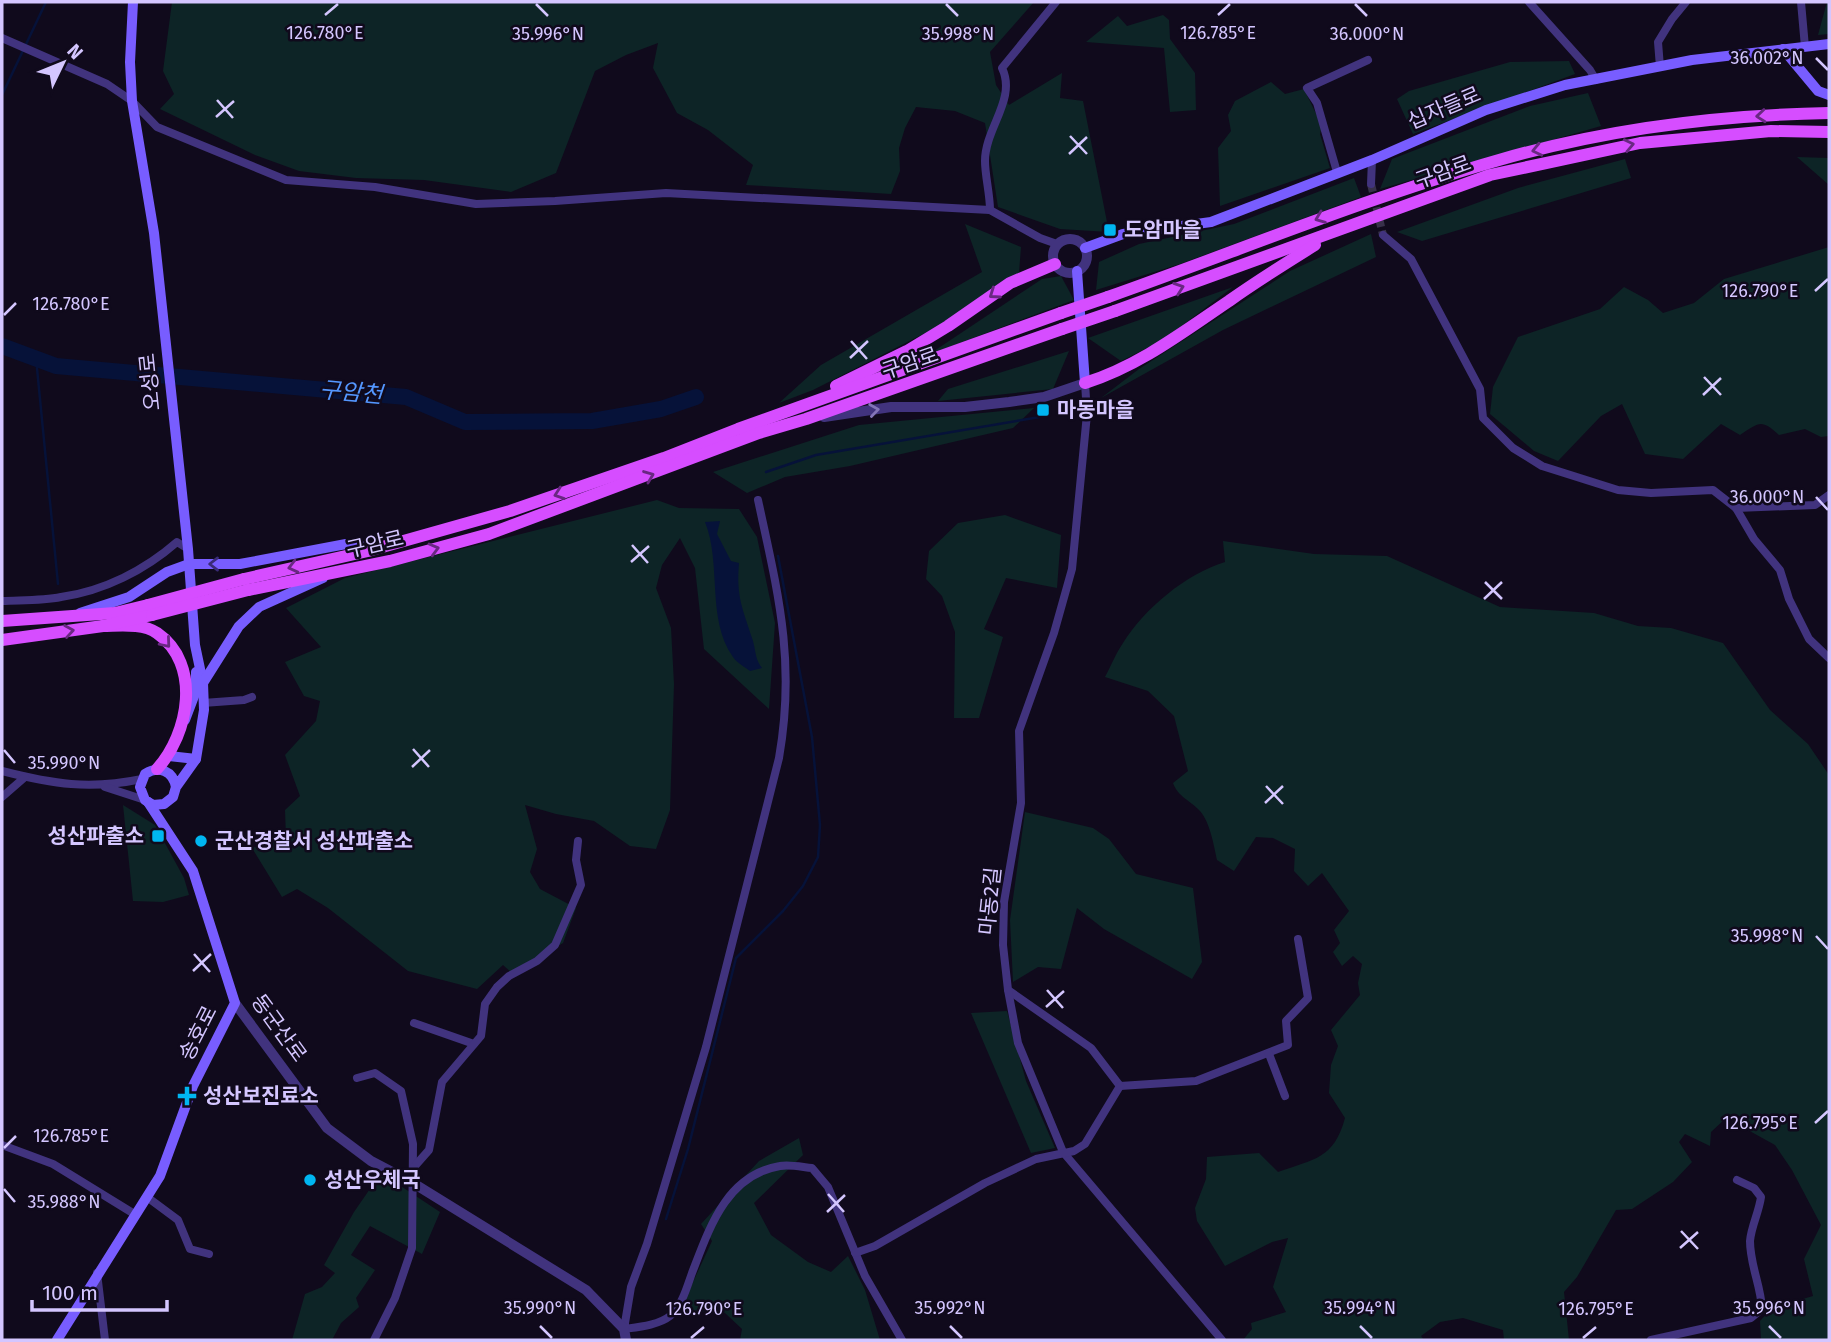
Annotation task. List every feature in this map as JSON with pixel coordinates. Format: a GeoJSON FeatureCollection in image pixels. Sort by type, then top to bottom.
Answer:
{"type":"FeatureCollection","features":[{"type":"Feature","properties":{"kind":"main road","name":"오성로"},"geometry":{"type":"LineString","coordinates":[[133,2],[130,62],[132,101],[154,233],[188,549],[195,645],[203,683],[201,731],[195,759]]}},
{"type":"Feature","properties":{"kind":"main road","name":"십자들로"},"geometry":{"type":"LineString","coordinates":[[1085,248],[1123,234],[1211,222],[1372,160],[1486,110],[1565,85],[1692,60],[1829,44]]}},
{"type":"Feature","properties":{"kind":"main road"},"geometry":{"type":"LineString","coordinates":[[1783,49],[1818,91],[1829,94]]}},
{"type":"Feature","properties":{"kind":"main road","name":"구암로"},"geometry":{"type":"LineString","coordinates":[[2,640],[103,626],[150,610],[510,511],[1210,261],[1349,207],[1500,159],[1602,135],[1686,122],[1829,113]]}},
{"type":"Feature","properties":{"kind":"main road","name":"구암로"},"geometry":{"type":"LineString","coordinates":[[246,585],[331,574],[489,534],[759,433],[1115,311],[1490,175],[1640,143],[1770,131],[1829,132]]}},
{"type":"Feature","properties":{"kind":"main road"},"geometry":{"type":"LineString","coordinates":[[1077,271],[1085,383],[1114,374],[1168,343],[1335,232]]}},
{"type":"Feature","properties":{"kind":"main road"},"geometry":{"type":"LineString","coordinates":[[738,429],[907,351],[948,327],[1010,283],[1055,264]]}},
{"type":"Feature","properties":{"kind":"main road"},"geometry":{"type":"LineString","coordinates":[[64,618],[129,597],[167,572],[189,564],[240,564],[346,544],[378,548]]}},
{"type":"Feature","properties":{"kind":"main road"},"geometry":{"type":"LineString","coordinates":[[203,683],[239,626],[259,607],[331,574]]}},
{"type":"Feature","properties":{"kind":"main road","name":"구암로"},"geometry":{"type":"LineString","coordinates":[[2,621],[150,610]]}},
{"type":"Feature","properties":{"kind":"main road"},"geometry":{"type":"LineString","coordinates":[[103,626],[144,628],[156,632],[173,652],[181,665],[186,688],[186,710],[178,736]]}},
{"type":"Feature","properties":{"kind":"main road"},"geometry":{"type":"LineString","coordinates":[[169,802],[159,805],[146,801],[140,787],[145,774],[158,769],[169,757],[192,706],[196,691],[195,645]]}},
{"type":"Feature","properties":{"kind":"main road"},"geometry":{"type":"LineString","coordinates":[[169,757],[195,759],[176,787]]}},
{"type":"Feature","properties":{"kind":"main road"},"geometry":{"type":"LineString","coordinates":[[158,769],[173,776],[176,787],[176,792],[169,802],[168,834]]}},
{"type":"Feature","properties":{"kind":"main road","name":"동군산로"},"geometry":{"type":"LineString","coordinates":[[146,801],[193,871],[235,1003]]}},
{"type":"Feature","properties":{"kind":"main road","name":"송호로"},"geometry":{"type":"LineString","coordinates":[[57,1340],[160,1176],[192,1086],[235,1003]]}},
{"type":"Feature","properties":{"kind":"street"},"geometry":{"type":"LineString","coordinates":[[990,210],[985,161],[991,132],[1007,94],[1007,78],[1002,68],[1056,2]]}},
{"type":"Feature","properties":{"kind":"street"},"geometry":{"type":"LineString","coordinates":[[1529,2],[1596,80]]}},
{"type":"Feature","properties":{"kind":"street"},"geometry":{"type":"LineString","coordinates":[[1660,67],[1658,42],[1686,2]]}},
{"type":"Feature","properties":{"kind":"street"},"geometry":{"type":"LineString","coordinates":[[1801,2],[1805,47]]}},
{"type":"Feature","properties":{"kind":"street"},"geometry":{"type":"LineString","coordinates":[[2,38],[107,85],[132,101],[158,127],[286,180],[375,187],[476,204],[666,193],[990,210],[1040,238],[1057,244],[1072,239],[1085,248],[1087,258],[1077,271],[1067,272],[1055,264],[1053,254],[1057,244]]}},
{"type":"Feature","properties":{"kind":"street"},"geometry":{"type":"LineString","coordinates":[[1337,172],[1317,103],[1307,88],[1368,60]]}},
{"type":"Feature","properties":{"kind":"street"},"geometry":{"type":"LineString","coordinates":[[1371,184],[1372,160]]}},
{"type":"Feature","properties":{"kind":"street"},"geometry":{"type":"LineString","coordinates":[[1383,235],[1411,260],[1480,389],[1483,418],[1513,448],[1542,466],[1618,490],[1651,493],[1713,490],[1736,508],[1754,539],[1780,570],[1789,599],[1809,639],[1829,658]]}},
{"type":"Feature","properties":{"kind":"street"},"geometry":{"type":"LineString","coordinates":[[806,419],[891,407],[965,407],[1009,402],[1044,397],[1085,383]]}},
{"type":"Feature","properties":{"kind":"street","name":"마동2길"},"geometry":{"type":"LineString","coordinates":[[1085,383],[1087,414],[1072,569],[1041,672],[1019,731],[1021,803],[1004,902],[1003,924],[1009,990],[1018,1043],[1063,1152],[1222,1340]]}},
{"type":"Feature","properties":{"kind":"street"},"geometry":{"type":"LineString","coordinates":[[1736,508],[1815,505],[1829,495]]}},
{"type":"Feature","properties":{"kind":"street"},"geometry":{"type":"LineString","coordinates":[[625,1335],[631,1287],[647,1244],[706,1047],[779,758],[786,716],[788,679],[784,627],[758,500]]}},
{"type":"Feature","properties":{"kind":"street"},"geometry":{"type":"LineString","coordinates":[[2,601],[61,597],[107,585],[157,559],[177,542],[188,549]]}},
{"type":"Feature","properties":{"kind":"street"},"geometry":{"type":"LineString","coordinates":[[203,703],[244,700],[251,697]]}},
{"type":"Feature","properties":{"kind":"street"},"geometry":{"type":"LineString","coordinates":[[2,771],[67,784],[102,786],[142,779]]}},
{"type":"Feature","properties":{"kind":"street"},"geometry":{"type":"LineString","coordinates":[[2,797],[25,777]]}},
{"type":"Feature","properties":{"kind":"street"},"geometry":{"type":"LineString","coordinates":[[102,786],[146,801]]}},
{"type":"Feature","properties":{"kind":"street"},"geometry":{"type":"LineString","coordinates":[[414,1167],[429,1150],[442,1082],[481,1036],[485,1004],[509,976],[537,961],[555,945],[581,886],[576,860],[578,841]]}},
{"type":"Feature","properties":{"kind":"street"},"geometry":{"type":"LineString","coordinates":[[1120,1086],[1196,1081],[1288,1045],[1286,1021],[1308,998],[1298,939]]}},
{"type":"Feature","properties":{"kind":"street"},"geometry":{"type":"LineString","coordinates":[[1009,990],[1091,1048],[1120,1086]]}},
{"type":"Feature","properties":{"kind":"street","name":"동군산로"},"geometry":{"type":"LineString","coordinates":[[235,1003],[327,1128],[371,1161],[413,1183],[586,1290],[625,1335]]}},
{"type":"Feature","properties":{"kind":"street"},"geometry":{"type":"LineString","coordinates":[[414,1023],[474,1044]]}},
{"type":"Feature","properties":{"kind":"street"},"geometry":{"type":"LineString","coordinates":[[1269,1054],[1285,1096]]}},
{"type":"Feature","properties":{"kind":"street"},"geometry":{"type":"LineString","coordinates":[[356,1078],[375,1073],[401,1091],[413,1144],[412,1248],[396,1298],[374,1340]]}},
{"type":"Feature","properties":{"kind":"street"},"geometry":{"type":"LineString","coordinates":[[855,1253],[875,1246],[985,1183],[1036,1159],[1074,1150],[1085,1143],[1120,1086]]}},
{"type":"Feature","properties":{"kind":"street"},"geometry":{"type":"LineString","coordinates":[[2,1145],[53,1164],[135,1214]]}},
{"type":"Feature","properties":{"kind":"street"},"geometry":{"type":"LineString","coordinates":[[625,1335],[670,1316],[683,1298],[710,1225],[728,1196],[747,1178],[780,1165],[812,1168],[828,1186],[865,1276],[902,1340]]}},
{"type":"Feature","properties":{"kind":"street"},"geometry":{"type":"LineString","coordinates":[[1651,1340],[1751,1318],[1762,1309],[1750,1238],[1761,1197],[1754,1188],[1737,1180]]}},
{"type":"Feature","properties":{"kind":"street"},"geometry":{"type":"LineString","coordinates":[[147,1197],[178,1220],[190,1249],[209,1254]]}},
{"type":"Feature","properties":{"kind":"street"},"geometry":{"type":"LineString","coordinates":[[97,1273],[106,1340]]}},
{"type":"Feature","properties":{"kind":"green space"},"geometry":{"type":"Polygon","coordinates":[[[172,2],[1034,2],[990,52],[996,85],[1009,105],[1062,73],[1060,98],[1083,101],[1109,232],[1060,229],[998,207],[985,123],[955,111],[916,107],[905,128],[899,148],[900,171],[891,194],[746,185],[753,165],[708,130],[677,113],[653,68],[658,43],[595,71],[556,173],[511,192],[424,180],[356,178],[299,171],[255,155],[160,109],[174,94],[163,71],[172,2]]]}},
{"type":"Feature","properties":{"kind":"green space"},"geometry":{"type":"Polygon","coordinates":[[[1827,2],[1829,34],[1818,35],[1827,2]]]}},
{"type":"Feature","properties":{"kind":"green space"},"geometry":{"type":"Polygon","coordinates":[[[1163,15],[1169,20],[1170,39],[1195,73],[1196,110],[1170,112],[1164,48],[1086,42],[1118,16],[1127,26],[1163,15]]]}},
{"type":"Feature","properties":{"kind":"green space"},"geometry":{"type":"Polygon","coordinates":[[[1569,61],[1575,74],[1413,134],[1397,99],[1409,91],[1510,62],[1569,61]]]}},
{"type":"Feature","properties":{"kind":"green space"},"geometry":{"type":"Polygon","coordinates":[[[1271,82],[1285,94],[1304,89],[1322,126],[1320,134],[1330,168],[1220,206],[1218,148],[1231,131],[1228,115],[1235,101],[1271,82]]]}},
{"type":"Feature","properties":{"kind":"green space"},"geometry":{"type":"Polygon","coordinates":[[[1588,93],[1601,126],[1380,189],[1392,159],[1530,106],[1588,93]]]}},
{"type":"Feature","properties":{"kind":"green space"},"geometry":{"type":"Polygon","coordinates":[[[1797,157],[1829,158],[1829,185],[1797,157]]]}},
{"type":"Feature","properties":{"kind":"green space"},"geometry":{"type":"Polygon","coordinates":[[[1625,159],[1631,178],[1422,241],[1397,232],[1518,188],[1625,159]]]}},
{"type":"Feature","properties":{"kind":"green space"},"geometry":{"type":"Polygon","coordinates":[[[1354,178],[1361,197],[1180,264],[1096,290],[1099,262],[1139,244],[1234,224],[1354,178]]]}},
{"type":"Feature","properties":{"kind":"green space"},"geometry":{"type":"Polygon","coordinates":[[[965,224],[1021,247],[1019,273],[939,326],[813,390],[779,403],[821,365],[982,272],[965,224]]]}},
{"type":"Feature","properties":{"kind":"green space"},"geometry":{"type":"Polygon","coordinates":[[[1371,234],[1376,257],[1223,330],[1101,398],[1139,369],[1290,271],[1371,234]]]}},
{"type":"Feature","properties":{"kind":"green space"},"geometry":{"type":"Polygon","coordinates":[[[1829,247],[1829,436],[1821,437],[1805,429],[1779,435],[1768,426],[1760,424],[1740,435],[1721,424],[1683,459],[1645,454],[1622,404],[1601,416],[1558,461],[1534,451],[1490,414],[1493,387],[1518,337],[1600,309],[1624,287],[1648,300],[1663,313],[1694,303],[1724,279],[1829,247]]]}},
{"type":"Feature","properties":{"kind":"green space"},"geometry":{"type":"Polygon","coordinates":[[[1061,276],[1074,300],[928,355],[1042,279],[1061,276]]]}},
{"type":"Feature","properties":{"kind":"green space"},"geometry":{"type":"Polygon","coordinates":[[[1233,287],[1163,340],[1121,361],[1088,338],[1233,287]]]}},
{"type":"Feature","properties":{"kind":"green space"},"geometry":{"type":"Polygon","coordinates":[[[1069,351],[1053,389],[938,401],[948,389],[1069,351]]]}},
{"type":"Feature","properties":{"kind":"green space"},"geometry":{"type":"Polygon","coordinates":[[[1034,408],[1013,428],[850,466],[785,477],[747,493],[713,472],[859,425],[1034,408]]]}},
{"type":"Feature","properties":{"kind":"green space"},"geometry":{"type":"Polygon","coordinates":[[[657,500],[679,508],[739,509],[757,537],[775,623],[769,709],[704,649],[695,568],[680,538],[662,565],[656,588],[671,628],[674,684],[670,810],[656,849],[630,846],[594,821],[525,805],[537,849],[530,872],[540,889],[576,908],[563,943],[512,973],[503,965],[477,989],[408,971],[328,908],[297,889],[282,897],[252,848],[286,838],[285,810],[300,796],[285,755],[316,721],[320,701],[304,696],[285,662],[321,647],[286,608],[345,578],[657,500]]]}},
{"type":"Feature","properties":{"kind":"green space"},"geometry":{"type":"Polygon","coordinates":[[[1005,515],[1061,535],[1057,588],[1006,578],[984,629],[1003,637],[979,718],[954,718],[955,632],[942,596],[926,579],[929,551],[958,523],[1005,515]]]}},
{"type":"Feature","properties":{"kind":"green space"},"geometry":{"type":"Polygon","coordinates":[[[1223,541],[1314,554],[1387,556],[1500,607],[1594,613],[1638,626],[1671,628],[1723,643],[1770,710],[1808,744],[1829,775],[1829,1340],[1761,1340],[1760,1321],[1772,1308],[1813,1296],[1804,1259],[1821,1225],[1792,1170],[1775,1145],[1726,1118],[1711,1132],[1710,1146],[1685,1134],[1679,1142],[1692,1162],[1673,1182],[1632,1209],[1616,1210],[1577,1277],[1564,1292],[1569,1340],[1504,1340],[1503,1330],[1463,1318],[1440,1322],[1421,1336],[1424,1340],[1243,1340],[1252,1329],[1251,1323],[1286,1312],[1273,1287],[1288,1238],[1272,1242],[1225,1266],[1197,1221],[1195,1208],[1206,1179],[1207,1157],[1259,1153],[1278,1172],[1321,1156],[1335,1142],[1345,1118],[1329,1093],[1331,1065],[1338,1046],[1331,1030],[1360,995],[1358,983],[1362,964],[1353,956],[1342,966],[1333,952],[1340,943],[1334,930],[1349,911],[1322,873],[1308,886],[1294,871],[1295,849],[1273,838],[1256,837],[1234,871],[1217,860],[1206,821],[1196,807],[1178,792],[1173,783],[1188,771],[1174,716],[1148,691],[1105,677],[1132,630],[1155,605],[1181,584],[1210,567],[1225,562],[1223,541]]]}},
{"type":"Feature","properties":{"kind":"green space"},"geometry":{"type":"Polygon","coordinates":[[[123,805],[155,825],[184,878],[189,895],[163,902],[133,901],[123,805]]]}},
{"type":"Feature","properties":{"kind":"green space"},"geometry":{"type":"Polygon","coordinates":[[[1025,812],[1093,828],[1109,839],[1136,874],[1193,888],[1202,962],[1192,979],[1104,929],[1077,908],[1061,969],[1038,967],[1013,982],[1010,920],[1025,812]]]}},
{"type":"Feature","properties":{"kind":"green space"},"geometry":{"type":"Polygon","coordinates":[[[1007,1011],[1026,1081],[1055,1148],[1031,1153],[971,1013],[1007,1011]]]}},
{"type":"Feature","properties":{"kind":"green space"},"geometry":{"type":"Polygon","coordinates":[[[799,1138],[803,1155],[754,1203],[771,1235],[808,1262],[831,1272],[848,1256],[865,1290],[880,1340],[740,1340],[742,1329],[725,1313],[680,1310],[712,1241],[701,1224],[759,1161],[799,1138]]]}},
{"type":"Feature","properties":{"kind":"green space"},"geometry":{"type":"Polygon","coordinates":[[[381,1173],[440,1212],[422,1254],[370,1226],[351,1255],[375,1270],[356,1298],[359,1307],[341,1323],[332,1340],[292,1340],[305,1294],[322,1287],[335,1273],[324,1265],[354,1212],[381,1173]]]}},
{"type":"Feature","properties":{"kind":"water"},"geometry":{"type":"Polygon","coordinates":[[[720,521],[717,534],[731,561],[739,563],[741,603],[762,668],[750,671],[733,657],[720,626],[713,555],[705,522],[720,521]]]}},
{"type":"Feature","properties":{"kind":"waterway"},"geometry":{"type":"LineString","coordinates":[[2,95],[46,2]]}},
{"type":"Feature","properties":{"kind":"waterway","name":"구암천"},"geometry":{"type":"LineString","coordinates":[[2,346],[56,366],[406,397],[465,422],[592,421],[661,409],[696,397]]}},
{"type":"Feature","properties":{"kind":"waterway"},"geometry":{"type":"LineString","coordinates":[[36,358],[58,584]]}},
{"type":"Feature","properties":{"kind":"waterway"},"geometry":{"type":"LineString","coordinates":[[766,472],[816,455],[1040,417]]}},
{"type":"Feature","properties":{"kind":"waterway"},"geometry":{"type":"LineString","coordinates":[[666,1219],[688,1149],[736,958],[783,911],[803,886],[818,857],[820,825],[812,737],[778,556]]}},
{"type":"Feature","properties":{"kind":"tunnel"},"geometry":{"type":"LineString","coordinates":[[1371,184],[1383,235]]}},
{"type":"Feature","properties":{"kind":"place","name":"도암마을"},"geometry":{"type":"Point","coordinates":[1110,230]}},
{"type":"Feature","properties":{"kind":"place","name":"마동마을"},"geometry":{"type":"Point","coordinates":[1043,410]}},
{"type":"Feature","properties":{"kind":"place","name":"성산파출소"},"geometry":{"type":"Point","coordinates":[158,836]}},
{"type":"Feature","properties":{"kind":"place","name":"군산경찰서 성산파출소"},"geometry":{"type":"Point","coordinates":[201,841]}},
{"type":"Feature","properties":{"kind":"place","name":"성산보진료소"},"geometry":{"type":"Point","coordinates":[187,1096]}},
{"type":"Feature","properties":{"kind":"place","name":"성산우체국"},"geometry":{"type":"Point","coordinates":[310,1180]}}]}
